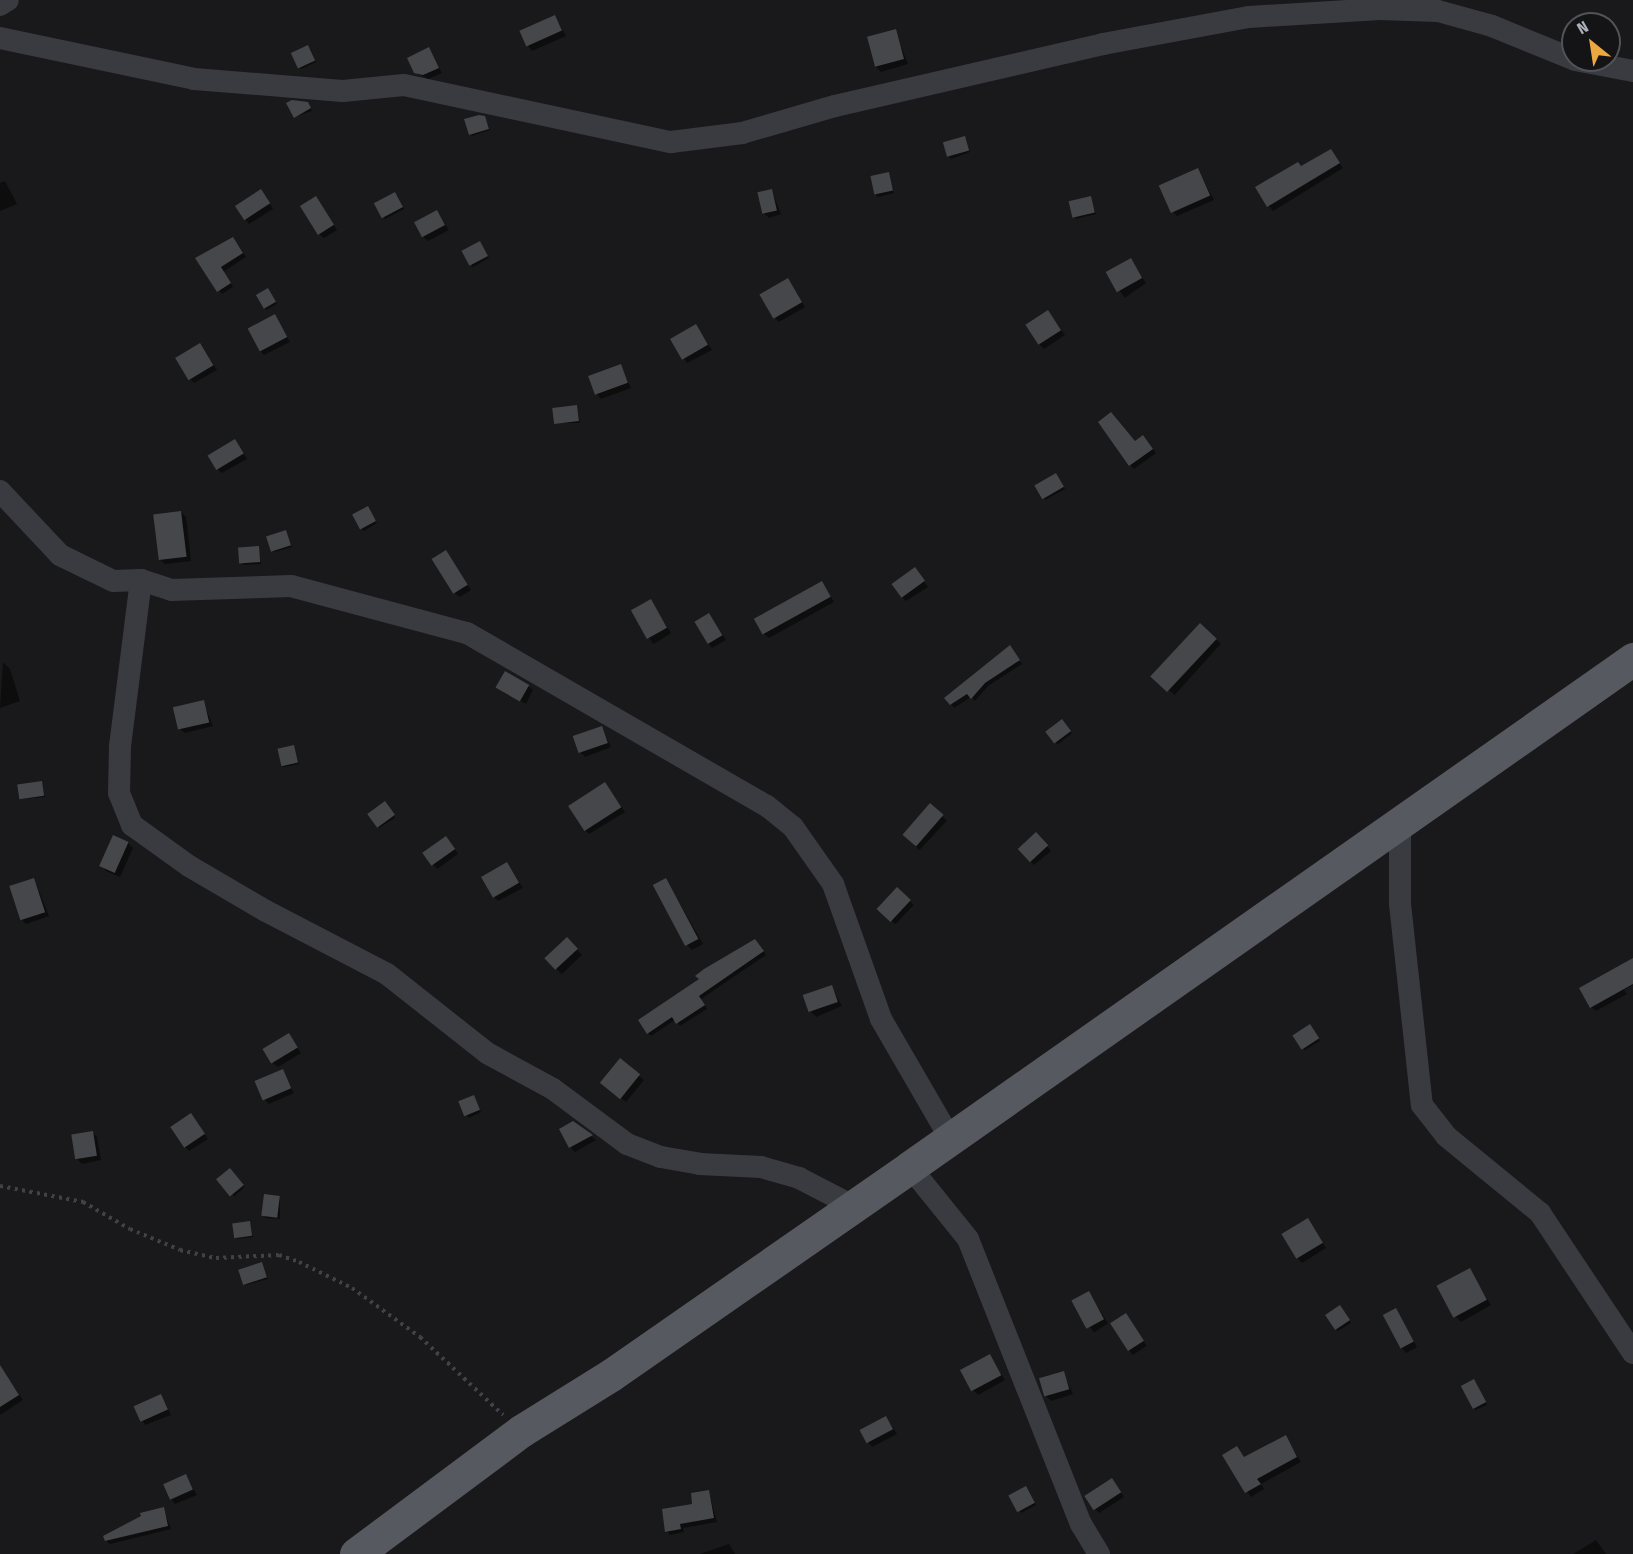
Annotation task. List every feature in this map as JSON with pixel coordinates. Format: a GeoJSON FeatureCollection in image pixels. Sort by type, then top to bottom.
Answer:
{"type":"FeatureCollection","features":[{"type":"Feature","properties":{"kind":"main road"},"geometry":{"type":"LineString","coordinates":[[356,1554],[521,1431],[611,1375],[910,1167],[1253,922],[1400,826],[1633,659]]}},
{"type":"Feature","properties":{"kind":"street"},"geometry":{"type":"LineString","coordinates":[[0,5],[8,0]]}},
{"type":"Feature","properties":{"kind":"street"},"geometry":{"type":"LineString","coordinates":[[0,38],[194,80],[343,91],[404,85],[671,142],[742,134],[836,106],[1103,44],[1249,16],[1435,6],[1492,26],[1561,55]]}},
{"type":"Feature","properties":{"kind":"street"},"geometry":{"type":"LineString","coordinates":[[0,491],[41,537],[81,569],[113,581],[141,580],[171,590],[291,585],[467,633],[767,806],[793,827],[833,884],[881,1019],[950,1138]]}},
{"type":"Feature","properties":{"kind":"street"},"geometry":{"type":"LineString","coordinates":[[141,580],[120,746],[119,793],[132,825],[189,866],[266,911],[387,974],[487,1053],[553,1089],[627,1144],[661,1157],[700,1164],[761,1167],[799,1179],[853,1206]]}},
{"type":"Feature","properties":{"kind":"street"},"geometry":{"type":"LineString","coordinates":[[1400,826],[1400,904],[1422,1105],[1446,1136],[1540,1213],[1631,1345]]}},
{"type":"Feature","properties":{"kind":"street"},"geometry":{"type":"LineString","coordinates":[[910,1167],[968,1239],[1009,1335],[1081,1524],[1099,1554]]}},
{"type":"Feature","properties":{"kind":"path"},"geometry":{"type":"LineString","coordinates":[[0,1186],[83,1202],[130,1229],[180,1250],[216,1258],[279,1255],[299,1262],[352,1288],[420,1337],[521,1431]]}},
{"type":"Feature","properties":{"kind":"building"},"geometry":{"type":"Polygon","coordinates":[[[555,15],[562,31],[526,46],[519,31],[555,15]]]}},
{"type":"Feature","properties":{"kind":"building"},"geometry":{"type":"Polygon","coordinates":[[[896,29],[904,59],[875,67],[867,37],[896,29]]]}},
{"type":"Feature","properties":{"kind":"building"},"geometry":{"type":"Polygon","coordinates":[[[308,45],[315,60],[298,68],[291,53],[308,45]]]}},
{"type":"Feature","properties":{"kind":"building"},"geometry":{"type":"Polygon","coordinates":[[[429,47],[439,68],[423,75],[414,73],[407,58],[429,47]]]}},
{"type":"Feature","properties":{"kind":"building"},"geometry":{"type":"Polygon","coordinates":[[[292,100],[308,102],[311,108],[294,118],[286,103],[292,100]]]}},
{"type":"Feature","properties":{"kind":"building"},"geometry":{"type":"Polygon","coordinates":[[[479,115],[485,116],[489,129],[469,135],[464,119],[479,115]]]}},
{"type":"Feature","properties":{"kind":"building"},"geometry":{"type":"Polygon","coordinates":[[[965,136],[969,150],[947,157],[943,142],[965,136]]]}},
{"type":"Feature","properties":{"kind":"building"},"geometry":{"type":"Polygon","coordinates":[[[1331,149],[1340,163],[1267,207],[1255,187],[1298,162],[1301,166],[1331,149]]]}},
{"type":"Feature","properties":{"kind":"building"},"geometry":{"type":"Polygon","coordinates":[[[1198,168],[1210,195],[1171,213],[1159,185],[1198,168]]]}},
{"type":"Feature","properties":{"kind":"building"},"geometry":{"type":"Polygon","coordinates":[[[889,172],[893,191],[874,195],[870,176],[889,172]]]}},
{"type":"Feature","properties":{"kind":"building"},"geometry":{"type":"Polygon","coordinates":[[[261,189],[270,203],[244,220],[235,206],[261,189]]]}},
{"type":"Feature","properties":{"kind":"building"},"geometry":{"type":"Polygon","coordinates":[[[772,189],[777,210],[762,214],[757,192],[772,189]]]}},
{"type":"Feature","properties":{"kind":"building"},"geometry":{"type":"Polygon","coordinates":[[[395,192],[403,207],[382,218],[374,203],[395,192]]]}},
{"type":"Feature","properties":{"kind":"building"},"geometry":{"type":"Polygon","coordinates":[[[316,196],[334,225],[318,235],[300,206],[316,196]]]}},
{"type":"Feature","properties":{"kind":"building"},"geometry":{"type":"Polygon","coordinates":[[[1091,196],[1095,213],[1072,218],[1069,201],[1091,196]]]}},
{"type":"Feature","properties":{"kind":"building"},"geometry":{"type":"Polygon","coordinates":[[[437,210],[445,225],[422,237],[414,222],[437,210]]]}},
{"type":"Feature","properties":{"kind":"building"},"geometry":{"type":"Polygon","coordinates":[[[233,237],[243,253],[221,267],[231,283],[217,292],[195,258],[233,237]]]}},
{"type":"Feature","properties":{"kind":"building"},"geometry":{"type":"Polygon","coordinates":[[[480,241],[488,256],[469,266],[461,251],[480,241]]]}},
{"type":"Feature","properties":{"kind":"building"},"geometry":{"type":"Polygon","coordinates":[[[1131,258],[1142,278],[1117,292],[1106,272],[1131,258]]]}},
{"type":"Feature","properties":{"kind":"building"},"geometry":{"type":"Polygon","coordinates":[[[788,278],[802,302],[773,319],[759,294],[788,278]]]}},
{"type":"Feature","properties":{"kind":"building"},"geometry":{"type":"Polygon","coordinates":[[[268,288],[276,302],[264,309],[256,295],[268,288]]]}},
{"type":"Feature","properties":{"kind":"building"},"geometry":{"type":"Polygon","coordinates":[[[1048,310],[1061,330],[1038,345],[1025,325],[1048,310]]]}},
{"type":"Feature","properties":{"kind":"building"},"geometry":{"type":"Polygon","coordinates":[[[275,314],[287,337],[260,352],[248,329],[275,314]]]}},
{"type":"Feature","properties":{"kind":"building"},"geometry":{"type":"Polygon","coordinates":[[[696,324],[708,345],[682,360],[670,339],[696,324]]]}},
{"type":"Feature","properties":{"kind":"building"},"geometry":{"type":"Polygon","coordinates":[[[200,343],[213,365],[189,380],[175,358],[200,343]]]}},
{"type":"Feature","properties":{"kind":"building"},"geometry":{"type":"Polygon","coordinates":[[[621,364],[628,383],[595,395],[588,376],[621,364]]]}},
{"type":"Feature","properties":{"kind":"building"},"geometry":{"type":"Polygon","coordinates":[[[577,405],[579,421],[554,424],[552,408],[577,405]]]}},
{"type":"Feature","properties":{"kind":"building"},"geometry":{"type":"Polygon","coordinates":[[[1111,412],[1135,441],[1143,435],[1153,449],[1129,466],[1098,422],[1111,412]]]}},
{"type":"Feature","properties":{"kind":"building"},"geometry":{"type":"Polygon","coordinates":[[[235,439],[244,454],[216,470],[208,455],[235,439]]]}},
{"type":"Feature","properties":{"kind":"building"},"geometry":{"type":"Polygon","coordinates":[[[1056,473],[1064,487],[1042,499],[1034,486],[1056,473]]]}},
{"type":"Feature","properties":{"kind":"building"},"geometry":{"type":"Polygon","coordinates":[[[368,506],[376,521],[360,529],[352,514],[368,506]]]}},
{"type":"Feature","properties":{"kind":"building"},"geometry":{"type":"Polygon","coordinates":[[[181,511],[187,557],[159,560],[153,514],[181,511]]]}},
{"type":"Feature","properties":{"kind":"building"},"geometry":{"type":"Polygon","coordinates":[[[286,530],[291,545],[271,552],[266,536],[286,530]]]}},
{"type":"Feature","properties":{"kind":"building"},"geometry":{"type":"Polygon","coordinates":[[[259,546],[260,562],[239,563],[238,547],[259,546]]]}},
{"type":"Feature","properties":{"kind":"building"},"geometry":{"type":"Polygon","coordinates":[[[446,550],[468,585],[453,594],[432,559],[446,550]]]}},
{"type":"Feature","properties":{"kind":"building"},"geometry":{"type":"Polygon","coordinates":[[[915,567],[925,581],[902,598],[892,584],[915,567]]]}},
{"type":"Feature","properties":{"kind":"building"},"geometry":{"type":"Polygon","coordinates":[[[822,581],[831,597],[763,635],[754,619],[822,581]]]}},
{"type":"Feature","properties":{"kind":"building"},"geometry":{"type":"Polygon","coordinates":[[[651,599],[667,628],[647,639],[631,610],[651,599]]]}},
{"type":"Feature","properties":{"kind":"building"},"geometry":{"type":"Polygon","coordinates":[[[709,613],[722,635],[708,644],[694,622],[709,613]]]}},
{"type":"Feature","properties":{"kind":"building"},"geometry":{"type":"Polygon","coordinates":[[[1200,623],[1217,639],[1167,692],[1150,676],[1200,623]]]}},
{"type":"Feature","properties":{"kind":"building"},"geometry":{"type":"Polygon","coordinates":[[[1010,645],[1020,660],[985,683],[971,699],[967,694],[950,705],[944,698],[1010,645]]]}},
{"type":"Feature","properties":{"kind":"building"},"geometry":{"type":"Polygon","coordinates":[[[505,671],[529,685],[520,701],[496,687],[505,671]]]}},
{"type":"Feature","properties":{"kind":"building"},"geometry":{"type":"Polygon","coordinates":[[[204,700],[209,722],[178,730],[173,707],[204,700]]]}},
{"type":"Feature","properties":{"kind":"building"},"geometry":{"type":"Polygon","coordinates":[[[1062,719],[1071,731],[1054,744],[1045,732],[1062,719]]]}},
{"type":"Feature","properties":{"kind":"building"},"geometry":{"type":"Polygon","coordinates":[[[602,726],[608,743],[579,753],[573,736],[602,726]]]}},
{"type":"Feature","properties":{"kind":"building"},"geometry":{"type":"Polygon","coordinates":[[[294,745],[298,763],[281,766],[277,749],[294,745]]]}},
{"type":"Feature","properties":{"kind":"building"},"geometry":{"type":"Polygon","coordinates":[[[42,781],[44,796],[19,799],[17,784],[42,781]]]}},
{"type":"Feature","properties":{"kind":"building"},"geometry":{"type":"Polygon","coordinates":[[[605,782],[621,807],[584,831],[568,806],[605,782]]]}},
{"type":"Feature","properties":{"kind":"building"},"geometry":{"type":"Polygon","coordinates":[[[385,801],[395,815],[377,828],[367,814],[385,801]]]}},
{"type":"Feature","properties":{"kind":"building"},"geometry":{"type":"Polygon","coordinates":[[[930,803],[944,815],[916,847],[902,835],[930,803]]]}},
{"type":"Feature","properties":{"kind":"building"},"geometry":{"type":"Polygon","coordinates":[[[1036,832],[1048,845],[1030,862],[1018,849],[1036,832]]]}},
{"type":"Feature","properties":{"kind":"building"},"geometry":{"type":"Polygon","coordinates":[[[113,835],[129,842],[115,873],[99,866],[113,835]]]}},
{"type":"Feature","properties":{"kind":"building"},"geometry":{"type":"Polygon","coordinates":[[[446,836],[455,849],[431,866],[422,853],[446,836]]]}},
{"type":"Feature","properties":{"kind":"building"},"geometry":{"type":"Polygon","coordinates":[[[507,862],[519,883],[493,898],[481,877],[507,862]]]}},
{"type":"Feature","properties":{"kind":"building"},"geometry":{"type":"Polygon","coordinates":[[[34,878],[45,912],[20,920],[9,886],[34,878]]]}},
{"type":"Feature","properties":{"kind":"building"},"geometry":{"type":"Polygon","coordinates":[[[666,878],[698,939],[685,946],[653,885],[666,878]]]}},
{"type":"Feature","properties":{"kind":"building"},"geometry":{"type":"Polygon","coordinates":[[[897,887],[911,900],[890,922],[877,909],[897,887]]]}},
{"type":"Feature","properties":{"kind":"building"},"geometry":{"type":"Polygon","coordinates":[[[567,937],[578,949],[555,970],[544,958],[567,937]]]}},
{"type":"Feature","properties":{"kind":"building"},"geometry":{"type":"Polygon","coordinates":[[[755,939],[764,951],[699,996],[705,1005],[676,1024],[672,1017],[647,1034],[638,1020],[699,979],[695,976],[704,969],[755,939]]]}},
{"type":"Feature","properties":{"kind":"building"},"geometry":{"type":"Polygon","coordinates":[[[1633,958],[1633,984],[1590,1008],[1579,988],[1633,958]]]}},
{"type":"Feature","properties":{"kind":"building"},"geometry":{"type":"Polygon","coordinates":[[[832,985],[838,1002],[809,1012],[803,995],[832,985]]]}},
{"type":"Feature","properties":{"kind":"building"},"geometry":{"type":"Polygon","coordinates":[[[1310,1024],[1319,1038],[1302,1050],[1292,1035],[1310,1024]]]}},
{"type":"Feature","properties":{"kind":"building"},"geometry":{"type":"Polygon","coordinates":[[[289,1033],[298,1048],[271,1064],[262,1049],[289,1033]]]}},
{"type":"Feature","properties":{"kind":"building"},"geometry":{"type":"Polygon","coordinates":[[[620,1058],[640,1074],[620,1099],[600,1083],[620,1058]]]}},
{"type":"Feature","properties":{"kind":"building"},"geometry":{"type":"Polygon","coordinates":[[[283,1069],[291,1088],[263,1100],[254,1081],[283,1069]]]}},
{"type":"Feature","properties":{"kind":"building"},"geometry":{"type":"Polygon","coordinates":[[[474,1095],[480,1110],[464,1116],[458,1101],[474,1095]]]}},
{"type":"Feature","properties":{"kind":"building"},"geometry":{"type":"Polygon","coordinates":[[[191,1113],[205,1134],[184,1148],[170,1127],[191,1113]]]}},
{"type":"Feature","properties":{"kind":"building"},"geometry":{"type":"Polygon","coordinates":[[[573,1121],[593,1135],[569,1148],[559,1129],[573,1121]]]}},
{"type":"Feature","properties":{"kind":"building"},"geometry":{"type":"Polygon","coordinates":[[[93,1131],[97,1156],[75,1159],[71,1134],[93,1131]]]}},
{"type":"Feature","properties":{"kind":"building"},"geometry":{"type":"Polygon","coordinates":[[[230,1168],[244,1185],[230,1196],[216,1179],[230,1168]]]}},
{"type":"Feature","properties":{"kind":"building"},"geometry":{"type":"Polygon","coordinates":[[[264,1194],[280,1196],[277,1218],[261,1216],[264,1194]]]}},
{"type":"Feature","properties":{"kind":"building"},"geometry":{"type":"Polygon","coordinates":[[[1308,1218],[1323,1243],[1296,1259],[1281,1234],[1308,1218]]]}},
{"type":"Feature","properties":{"kind":"building"},"geometry":{"type":"Polygon","coordinates":[[[250,1221],[252,1236],[234,1238],[232,1224],[250,1221]]]}},
{"type":"Feature","properties":{"kind":"building"},"geometry":{"type":"Polygon","coordinates":[[[262,1262],[267,1277],[243,1285],[238,1270],[262,1262]]]}},
{"type":"Feature","properties":{"kind":"building"},"geometry":{"type":"Polygon","coordinates":[[[1470,1268],[1487,1300],[1453,1318],[1436,1286],[1470,1268]]]}},
{"type":"Feature","properties":{"kind":"building"},"geometry":{"type":"Polygon","coordinates":[[[1089,1291],[1104,1319],[1086,1329],[1071,1300],[1089,1291]]]}},
{"type":"Feature","properties":{"kind":"building"},"geometry":{"type":"Polygon","coordinates":[[[1340,1305],[1350,1320],[1335,1330],[1325,1315],[1340,1305]]]}},
{"type":"Feature","properties":{"kind":"building"},"geometry":{"type":"Polygon","coordinates":[[[1396,1308],[1414,1342],[1401,1349],[1383,1315],[1396,1308]]]}},
{"type":"Feature","properties":{"kind":"building"},"geometry":{"type":"Polygon","coordinates":[[[1126,1313],[1144,1341],[1128,1351],[1110,1323],[1126,1313]]]}},
{"type":"Feature","properties":{"kind":"building"},"geometry":{"type":"Polygon","coordinates":[[[990,1354],[1001,1375],[971,1391],[960,1370],[990,1354]]]}},
{"type":"Feature","properties":{"kind":"building"},"geometry":{"type":"Polygon","coordinates":[[[0,1365],[19,1395],[0,1407],[0,1365]]]}},
{"type":"Feature","properties":{"kind":"building"},"geometry":{"type":"Polygon","coordinates":[[[1064,1371],[1069,1389],[1044,1396],[1039,1378],[1064,1371]]]}},
{"type":"Feature","properties":{"kind":"building"},"geometry":{"type":"Polygon","coordinates":[[[1474,1379],[1486,1402],[1473,1409],[1461,1386],[1474,1379]]]}},
{"type":"Feature","properties":{"kind":"building"},"geometry":{"type":"Polygon","coordinates":[[[161,1394],[168,1410],[141,1422],[134,1406],[161,1394]]]}},
{"type":"Feature","properties":{"kind":"building"},"geometry":{"type":"Polygon","coordinates":[[[886,1416],[893,1429],[867,1443],[860,1430],[886,1416]]]}},
{"type":"Feature","properties":{"kind":"building"},"geometry":{"type":"Polygon","coordinates":[[[1286,1435],[1297,1457],[1257,1479],[1261,1484],[1245,1493],[1222,1455],[1237,1446],[1244,1457],[1286,1435]]]}},
{"type":"Feature","properties":{"kind":"building"},"geometry":{"type":"Polygon","coordinates":[[[186,1474],[193,1490],[170,1500],[163,1484],[186,1474]]]}},
{"type":"Feature","properties":{"kind":"building"},"geometry":{"type":"Polygon","coordinates":[[[1112,1478],[1121,1492],[1094,1510],[1084,1496],[1112,1478]]]}},
{"type":"Feature","properties":{"kind":"building"},"geometry":{"type":"Polygon","coordinates":[[[1026,1486],[1035,1503],[1017,1512],[1008,1495],[1026,1486]]]}},
{"type":"Feature","properties":{"kind":"building"},"geometry":{"type":"Polygon","coordinates":[[[709,1490],[714,1518],[680,1524],[681,1529],[665,1532],[662,1509],[692,1504],[691,1493],[709,1490]]]}},
{"type":"Feature","properties":{"kind":"building"},"geometry":{"type":"Polygon","coordinates":[[[164,1507],[168,1526],[105,1541],[103,1536],[141,1516],[140,1513],[164,1507]]]}}]}
